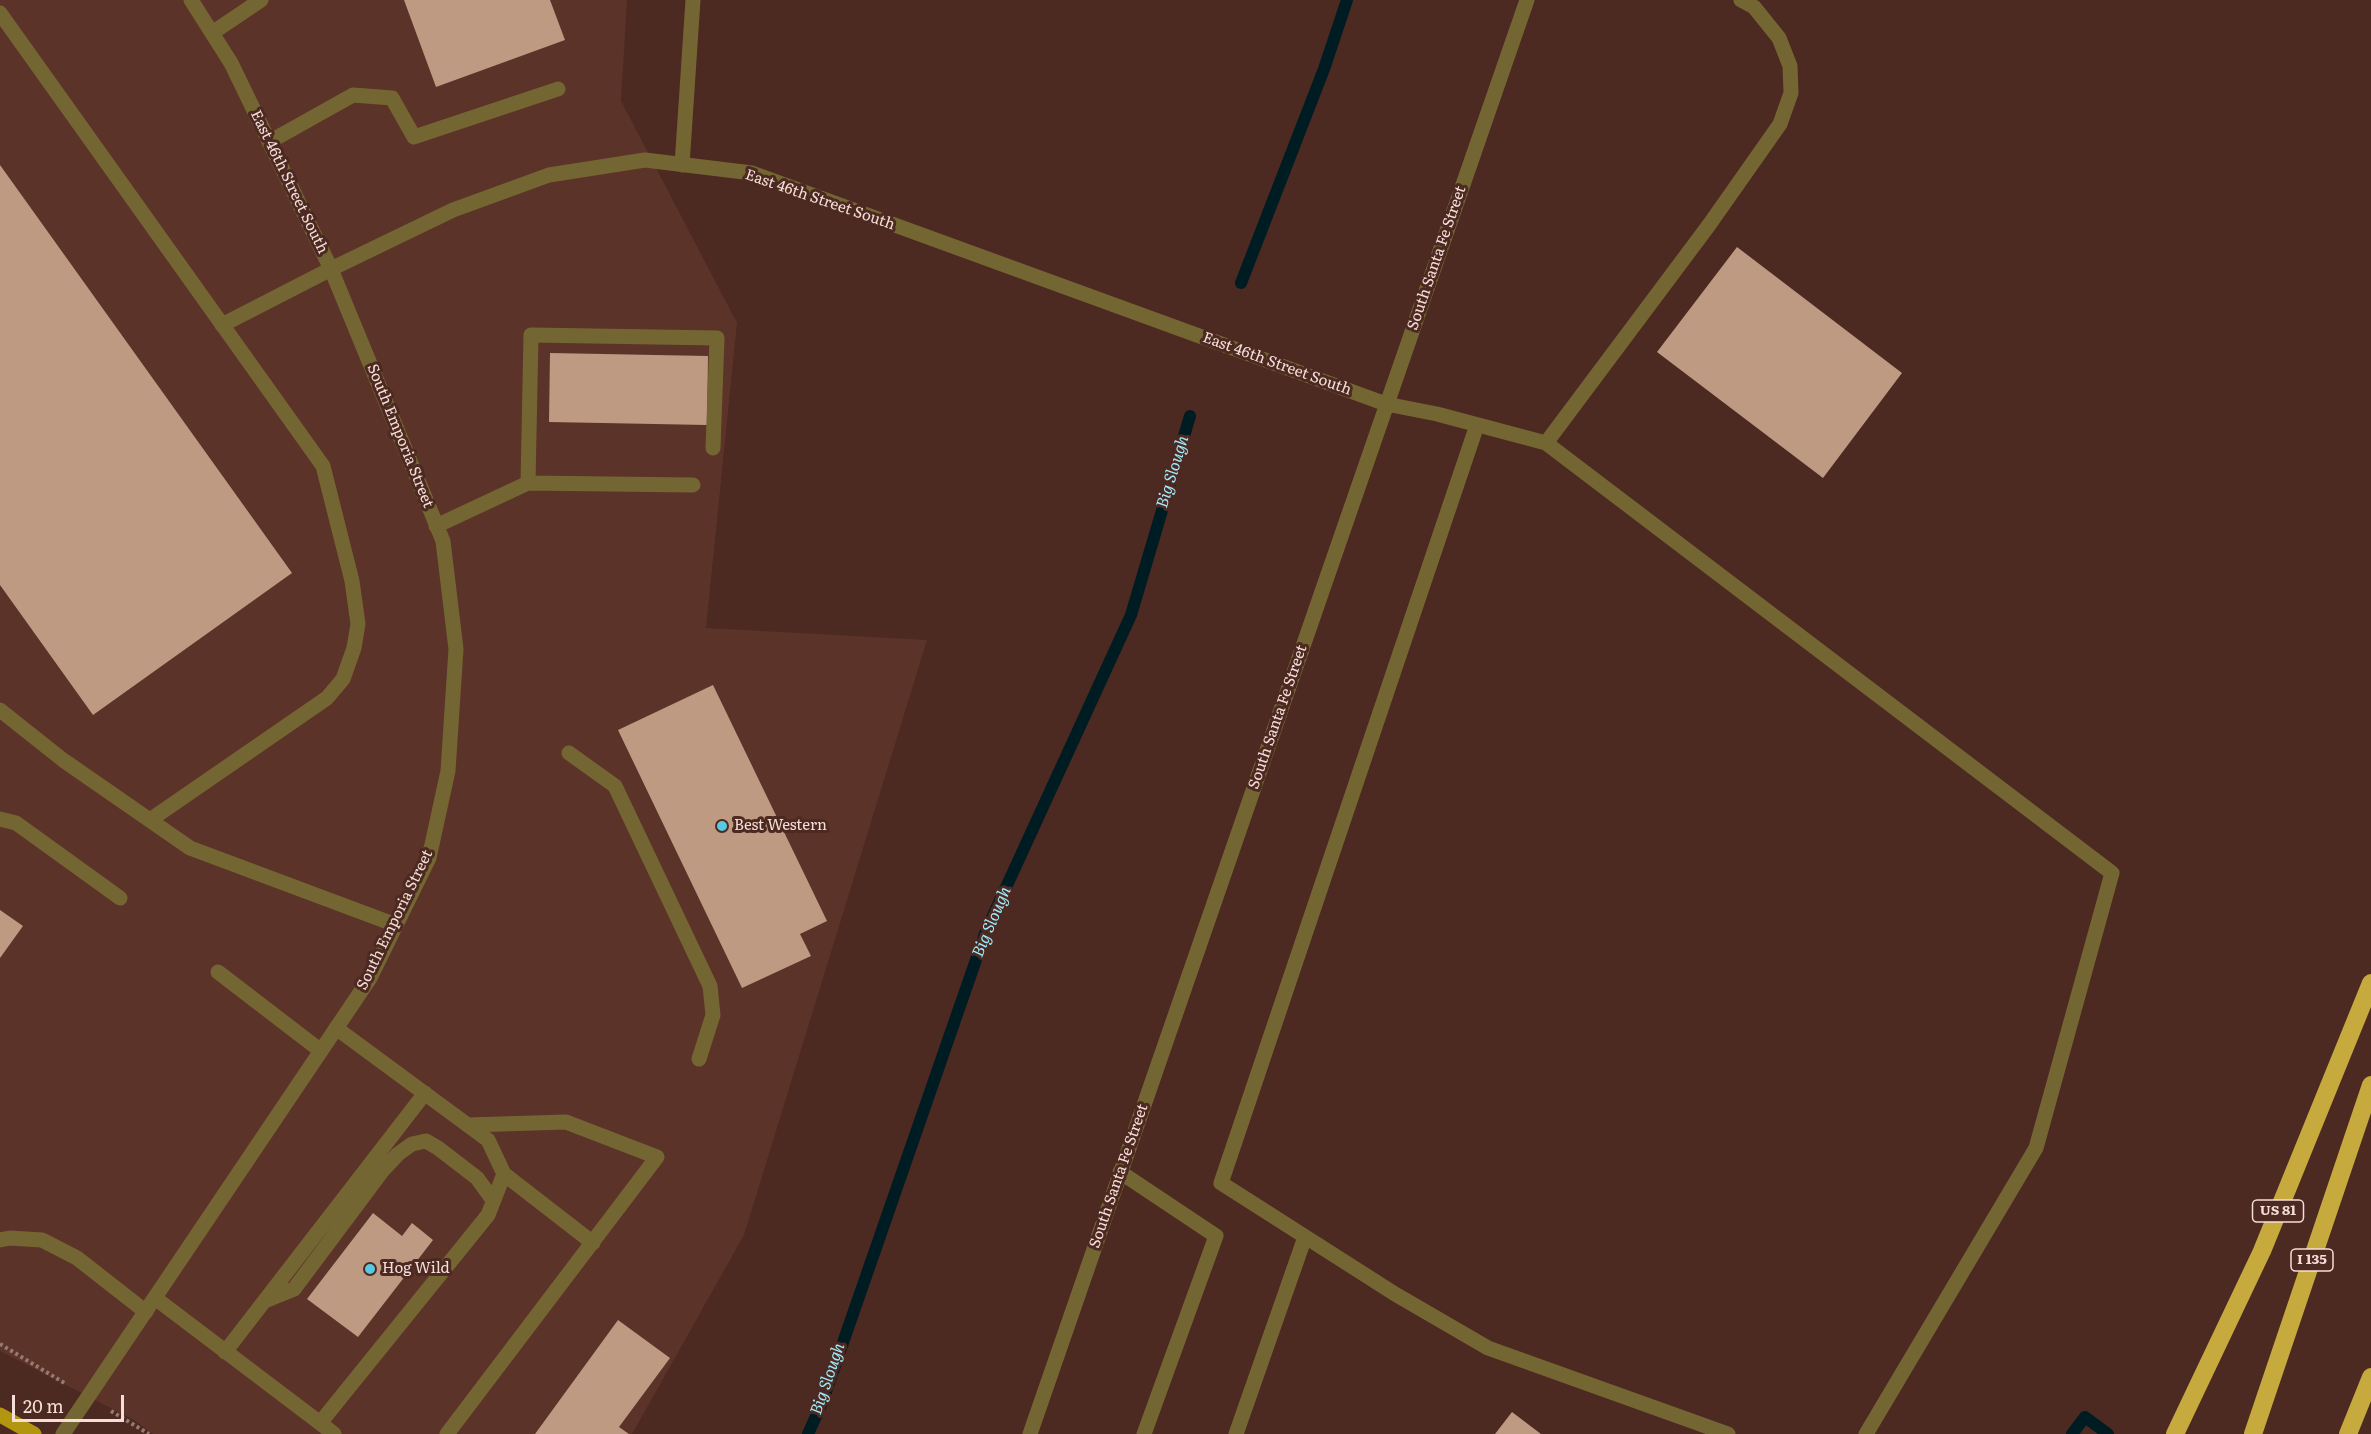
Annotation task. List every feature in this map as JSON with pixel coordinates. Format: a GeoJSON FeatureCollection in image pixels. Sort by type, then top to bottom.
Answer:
{"type":"FeatureCollection","features":[{"type":"Feature","properties":{"kind":"highway","name":"US 81"},"geometry":{"type":"LineString","coordinates":[[2175,1434],[2262,1251],[2371,983]]}},
{"type":"Feature","properties":{"kind":"highway","name":"I 135"},"geometry":{"type":"LineString","coordinates":[[2253,1434],[2371,1085]]}},
{"type":"Feature","properties":{"kind":"highway"},"geometry":{"type":"LineString","coordinates":[[2348,1434],[2371,1377]]}},
{"type":"Feature","properties":{"kind":"main road"},"geometry":{"type":"LineString","coordinates":[[0,1415],[34,1434]]}},
{"type":"Feature","properties":{"kind":"street","name":"East 46th Street South"},"geometry":{"type":"LineString","coordinates":[[191,0],[231,63],[331,269],[453,210],[549,175],[645,160],[752,173],[1386,404],[1546,444]]}},
{"type":"Feature","properties":{"kind":"street"},"geometry":{"type":"LineString","coordinates":[[212,33],[261,0]]}},
{"type":"Feature","properties":{"kind":"street"},"geometry":{"type":"LineString","coordinates":[[682,165],[693,0]]}},
{"type":"Feature","properties":{"kind":"street","name":"South Santa Fe Street"},"geometry":{"type":"LineString","coordinates":[[1030,1434],[1527,0]]}},
{"type":"Feature","properties":{"kind":"street"},"geometry":{"type":"LineString","coordinates":[[1741,0],[1754,7],[1779,38],[1790,66],[1791,93],[1780,124],[1721,208],[1546,444],[2112,873],[2036,1148],[1866,1434]]}},
{"type":"Feature","properties":{"kind":"street"},"geometry":{"type":"LineString","coordinates":[[0,13],[322,466],[352,581],[358,624],[354,648],[343,679],[327,698],[150,820]]}},
{"type":"Feature","properties":{"kind":"street"},"geometry":{"type":"LineString","coordinates":[[270,142],[353,95],[392,98],[414,137],[558,89]]}},
{"type":"Feature","properties":{"kind":"street"},"geometry":{"type":"LineString","coordinates":[[222,325],[331,269]]}},
{"type":"Feature","properties":{"kind":"street","name":"South Emporia Street"},"geometry":{"type":"LineString","coordinates":[[63,1434],[370,978],[429,858],[448,771],[456,649],[443,541],[331,269]]}},
{"type":"Feature","properties":{"kind":"street"},"geometry":{"type":"LineString","coordinates":[[528,483],[531,336],[717,338],[713,448]]}},
{"type":"Feature","properties":{"kind":"street"},"geometry":{"type":"LineString","coordinates":[[1477,425],[1221,1183],[1488,1348],[1728,1434]]}},
{"type":"Feature","properties":{"kind":"street"},"geometry":{"type":"LineString","coordinates":[[436,526],[528,483],[693,485]]}},
{"type":"Feature","properties":{"kind":"street"},"geometry":{"type":"LineString","coordinates":[[0,710],[63,760],[190,848],[396,925]]}},
{"type":"Feature","properties":{"kind":"street"},"geometry":{"type":"LineString","coordinates":[[568,753],[615,786],[710,986],[713,1015],[699,1059]]}},
{"type":"Feature","properties":{"kind":"street"},"geometry":{"type":"LineString","coordinates":[[0,819],[16,823],[120,898]]}},
{"type":"Feature","properties":{"kind":"street"},"geometry":{"type":"LineString","coordinates":[[218,972],[321,1051]]}},
{"type":"Feature","properties":{"kind":"street"},"geometry":{"type":"LineString","coordinates":[[336,1028],[488,1140],[504,1174],[593,1243]]}},
{"type":"Feature","properties":{"kind":"street"},"geometry":{"type":"LineString","coordinates":[[225,1352],[425,1093]]}},
{"type":"Feature","properties":{"kind":"street"},"geometry":{"type":"LineString","coordinates":[[447,1434],[657,1157],[566,1122],[468,1125]]}},
{"type":"Feature","properties":{"kind":"street"},"geometry":{"type":"LineString","coordinates":[[265,1301],[294,1289],[383,1170],[398,1154],[412,1144],[426,1142],[438,1148],[477,1178],[494,1200]]}},
{"type":"Feature","properties":{"kind":"street"},"geometry":{"type":"LineString","coordinates":[[1120,1172],[1216,1236],[1144,1434]]}},
{"type":"Feature","properties":{"kind":"street"},"geometry":{"type":"LineString","coordinates":[[320,1423],[488,1215],[504,1174]]}},
{"type":"Feature","properties":{"kind":"street"},"geometry":{"type":"LineString","coordinates":[[1236,1434],[1305,1237]]}},
{"type":"Feature","properties":{"kind":"street"},"geometry":{"type":"LineString","coordinates":[[0,1240],[10,1238],[42,1240],[77,1258],[225,1352],[334,1434]]}},
{"type":"Feature","properties":{"kind":"shaded area"},"geometry":{"type":"Polygon","coordinates":[[[0,0],[627,0],[621,101],[737,323],[706,628],[927,640],[744,1235],[632,1434],[153,1434],[134,1420],[0,1351],[0,0]]]}},
{"type":"Feature","properties":{"kind":"building"},"geometry":{"type":"Polygon","coordinates":[[[404,0],[550,0],[565,40],[436,87],[404,0]]]}},
{"type":"Feature","properties":{"kind":"building"},"geometry":{"type":"Polygon","coordinates":[[[0,165],[292,573],[93,715],[0,585],[0,165]]]}},
{"type":"Feature","properties":{"kind":"building"},"geometry":{"type":"Polygon","coordinates":[[[1737,247],[1902,373],[1823,478],[1657,352],[1737,247]]]}},
{"type":"Feature","properties":{"kind":"building"},"geometry":{"type":"Polygon","coordinates":[[[550,353],[708,356],[707,425],[549,422],[550,353]]]}},
{"type":"Feature","properties":{"kind":"building","name":"Best Western"},"geometry":{"type":"Polygon","coordinates":[[[713,685],[827,921],[800,934],[811,956],[742,988],[618,730],[713,685]]]}},
{"type":"Feature","properties":{"kind":"building"},"geometry":{"type":"Polygon","coordinates":[[[0,910],[23,926],[0,958],[0,910]]]}},
{"type":"Feature","properties":{"kind":"building","name":"Hog Wild"},"geometry":{"type":"Polygon","coordinates":[[[373,1213],[402,1236],[412,1223],[433,1240],[358,1337],[307,1299],[373,1213]]]}},
{"type":"Feature","properties":{"kind":"building"},"geometry":{"type":"Polygon","coordinates":[[[618,1320],[670,1358],[619,1427],[629,1434],[535,1434],[618,1320]]]}},
{"type":"Feature","properties":{"kind":"building"},"geometry":{"type":"Polygon","coordinates":[[[1512,1412],[1541,1434],[1495,1434],[1512,1412]]]}},
{"type":"Feature","properties":{"kind":"waterway","name":"Big Slough"},"geometry":{"type":"LineString","coordinates":[[1241,283],[1324,69],[1347,0]]}},
{"type":"Feature","properties":{"kind":"waterway","name":"Big Slough"},"geometry":{"type":"LineString","coordinates":[[808,1434],[822,1403],[986,931],[1131,615],[1190,416]]}},
{"type":"Feature","properties":{"kind":"waterway"},"geometry":{"type":"LineString","coordinates":[[2072,1434],[2085,1417],[2108,1434]]}},
{"type":"Feature","properties":{"kind":"place","name":"Best Western"},"geometry":{"type":"Point","coordinates":[722,826]}},
{"type":"Feature","properties":{"kind":"place","name":"Hog Wild"},"geometry":{"type":"Point","coordinates":[370,1269]}}]}
